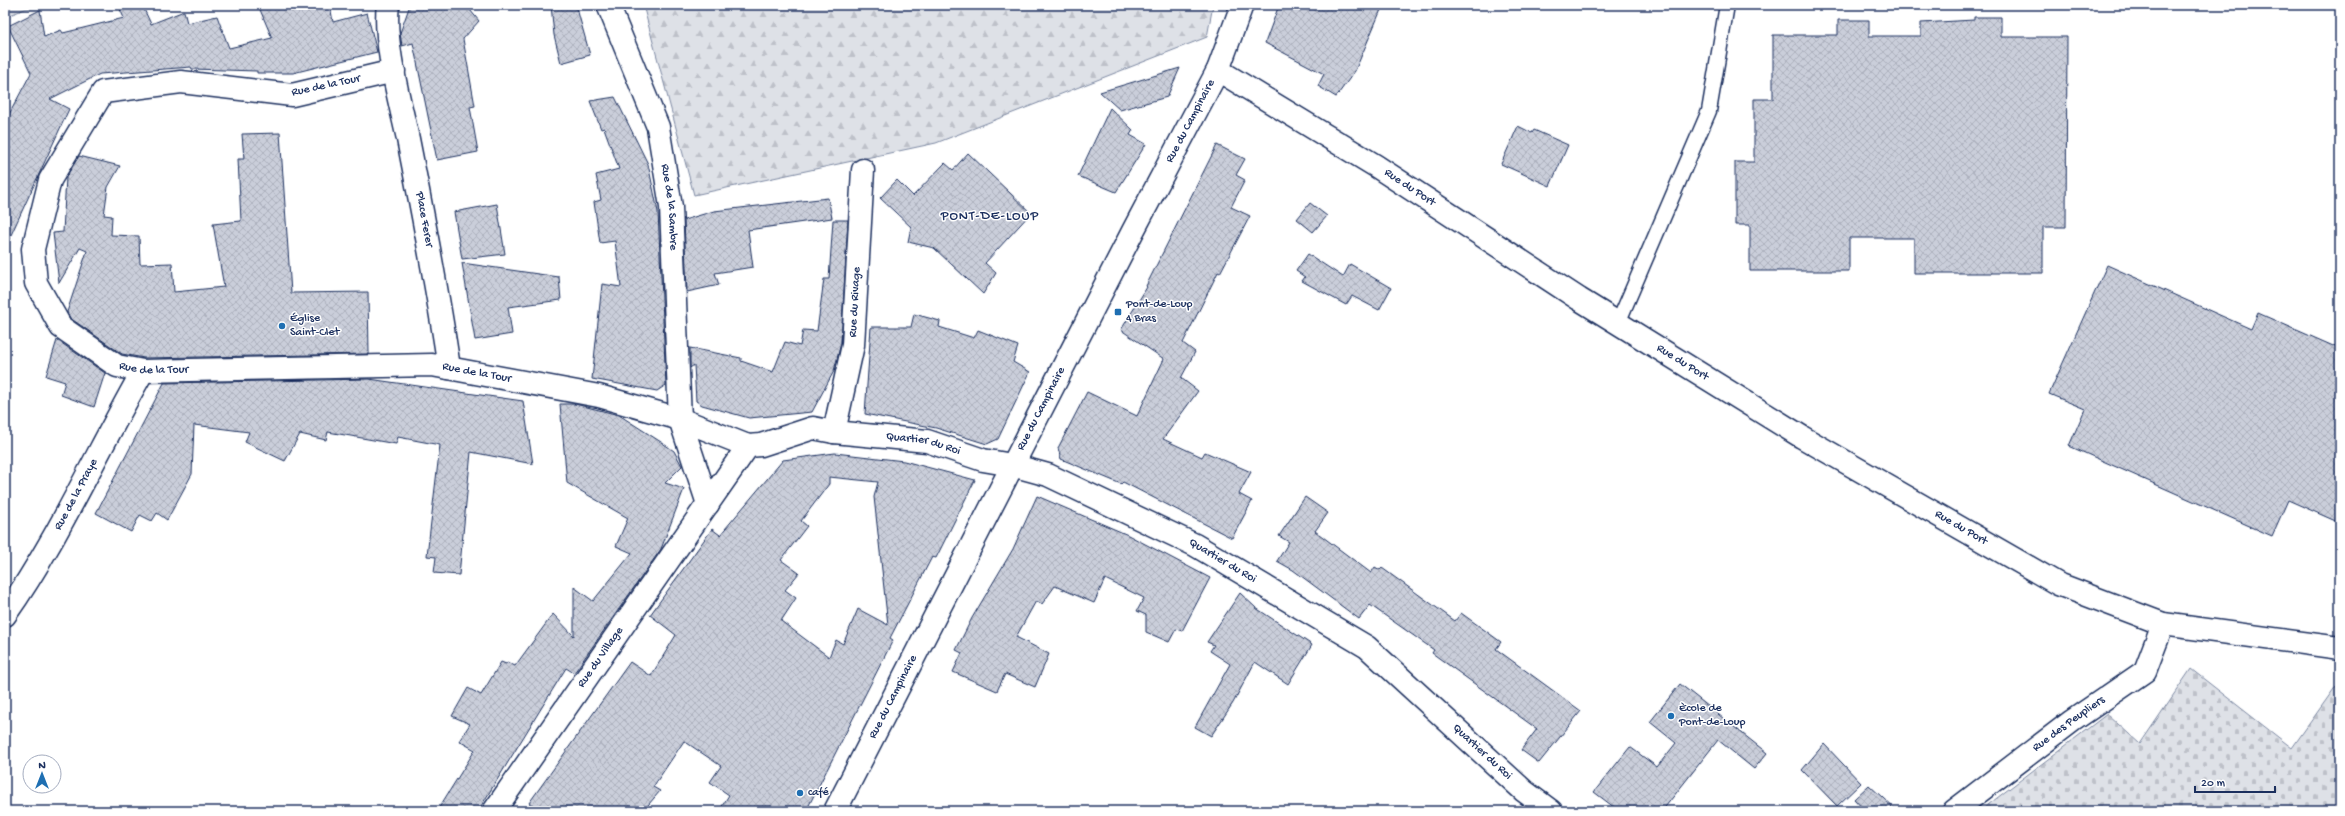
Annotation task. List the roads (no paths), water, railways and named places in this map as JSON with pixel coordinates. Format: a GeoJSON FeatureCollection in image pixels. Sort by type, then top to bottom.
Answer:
{"type":"FeatureCollection","features":[{"type":"Feature","properties":{"kind":"street"},"geometry":{"type":"LineString","coordinates":[[388,5],[386,17],[394,71]]}},
{"type":"Feature","properties":{"kind":"street","name":"Rue de la Sambre"},"geometry":{"type":"LineString","coordinates":[[608,5],[658,127],[671,207],[680,419],[708,504]]}},
{"type":"Feature","properties":{"kind":"street","name":"Rue du Campinaire"},"geometry":{"type":"LineString","coordinates":[[834,811],[1012,464],[1218,70],[1242,5]]}},
{"type":"Feature","properties":{"kind":"street","name":"Rue du Port"},"geometry":{"type":"LineString","coordinates":[[1218,70],[1376,166],[1618,323],[1802,437],[2058,584],[2163,624],[2340,648]]}},
{"type":"Feature","properties":{"kind":"street","name":"Place Ferer"},"geometry":{"type":"LineString","coordinates":[[394,71],[436,278],[449,368]]}},
{"type":"Feature","properties":{"kind":"street","name":"Rue de la Tour"},"geometry":{"type":"LineString","coordinates":[[394,71],[292,95],[181,82],[103,92],[50,180],[33,249],[36,282],[61,327],[117,366],[143,371],[432,365],[599,396],[680,419],[748,446]]}},
{"type":"Feature","properties":{"kind":"street","name":"Rue du Rivage"},"geometry":{"type":"LineString","coordinates":[[834,432],[853,345],[863,170]]}},
{"type":"Feature","properties":{"kind":"street","name":"Rue de la Praye"},"geometry":{"type":"LineString","coordinates":[[5,614],[29,581],[111,426],[143,371]]}},
{"type":"Feature","properties":{"kind":"street","name":"Quartier du Roi"},"geometry":{"type":"LineString","coordinates":[[748,446],[761,445],[813,428],[834,432],[927,441],[983,460],[1012,464],[1048,475],[1195,545],[1367,647],[1524,791],[1551,811]]}},
{"type":"Feature","properties":{"kind":"street","name":"Rue du Village"},"geometry":{"type":"LineString","coordinates":[[494,811],[748,446]]}},
{"type":"Feature","properties":{"kind":"street","name":"Rue des Peupliers"},"geometry":{"type":"LineString","coordinates":[[1954,811],[2072,722],[2145,671],[2163,624]]}},
{"type":"Feature","properties":{"kind":"lane"},"geometry":{"type":"LineString","coordinates":[[1618,323],[1708,111],[1727,5]]}},
{"type":"Feature","properties":{"kind":"lane"},"geometry":{"type":"LineString","coordinates":[[2317,646],[2340,642]]}},
{"type":"Feature","properties":{"kind":"place","name":"Pont-de-Loup 4 Bras"},"geometry":{"type":"Point","coordinates":[1118,312]}},
{"type":"Feature","properties":{"kind":"place","name":"Église Saint-Clet"},"geometry":{"type":"Point","coordinates":[282,326]}},
{"type":"Feature","properties":{"kind":"place","name":"Ècole de Pont-de-Loup"},"geometry":{"type":"Point","coordinates":[1671,716]}},
{"type":"Feature","properties":{"kind":"place","name":"café"},"geometry":{"type":"Point","coordinates":[800,793]}},
{"type":"Feature","properties":{"kind":"district","name":"PONT-DE-LOUP"},"geometry":{"type":"Point","coordinates":[990,216]}}]}
